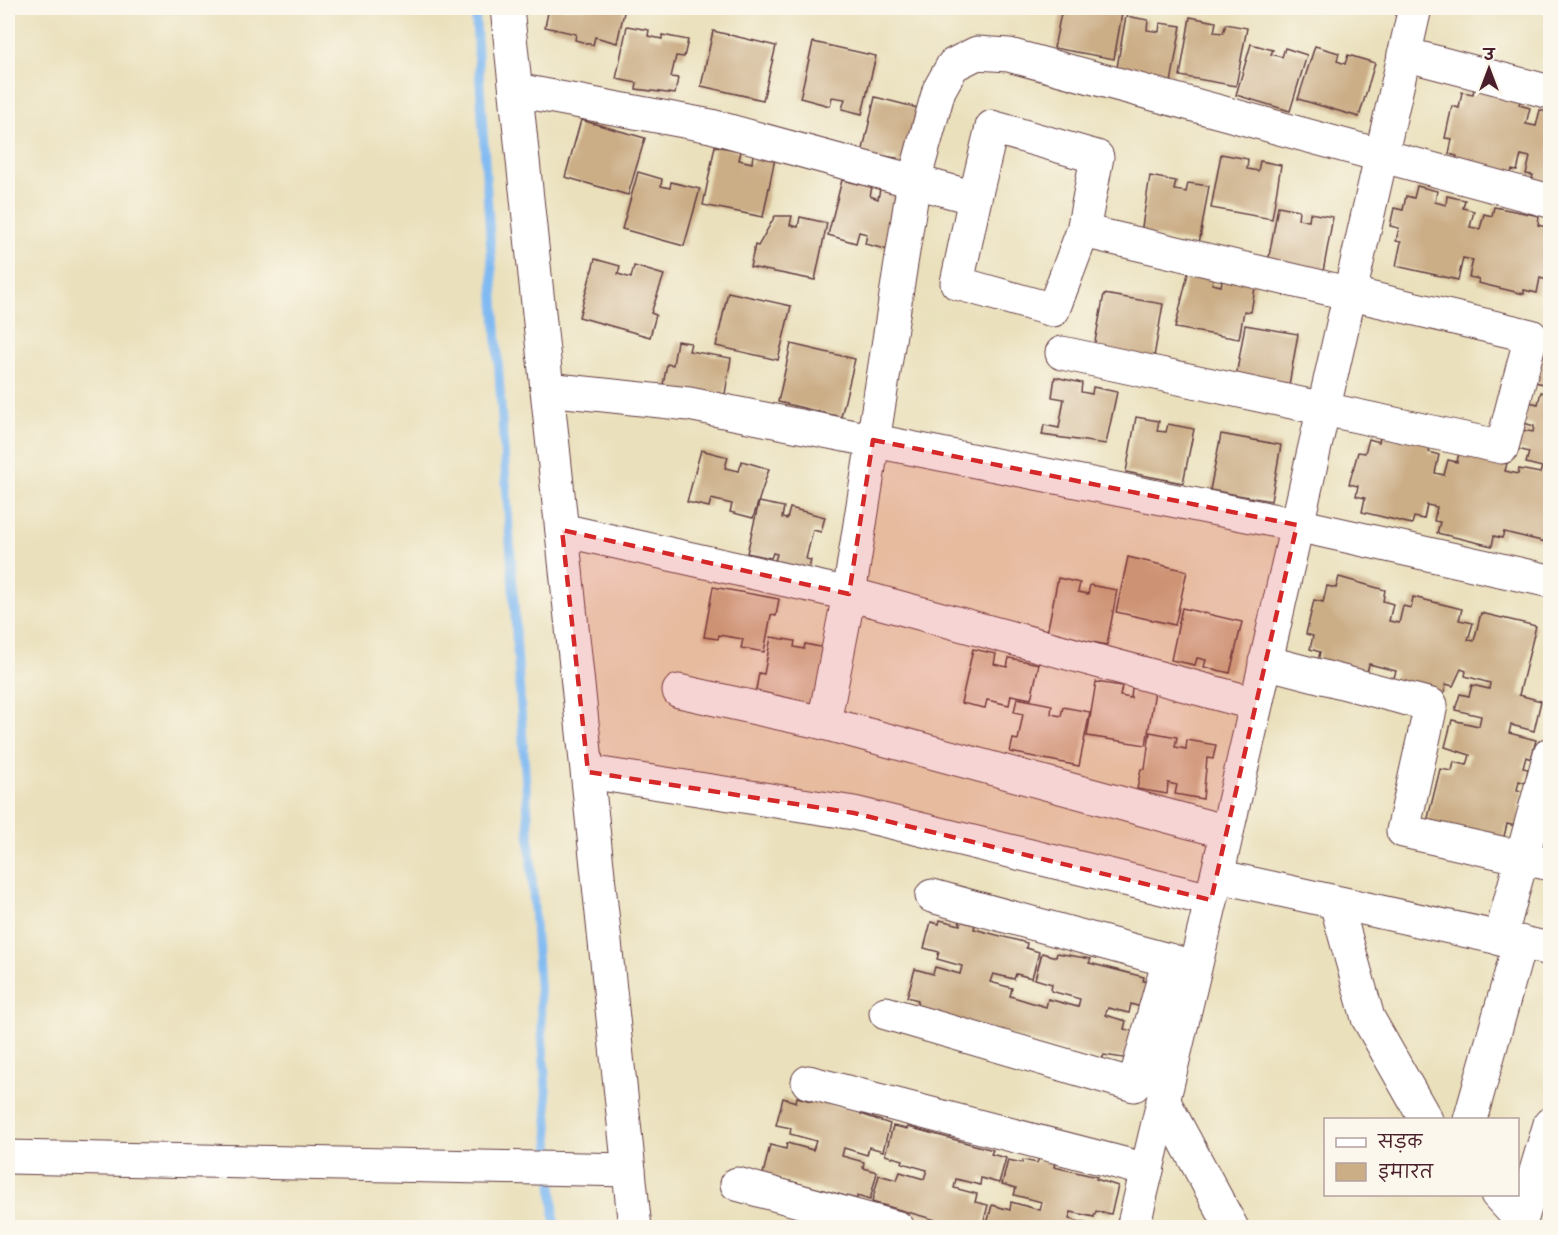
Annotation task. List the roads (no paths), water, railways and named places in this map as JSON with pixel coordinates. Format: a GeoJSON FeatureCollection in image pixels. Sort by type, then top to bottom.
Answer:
{"type":"FeatureCollection","features":[{"type":"Feature","properties":{"kind":"street"},"geometry":{"type":"LineString","coordinates":[[507,8],[635,1227]]}},
{"type":"Feature","properties":{"kind":"street"},"geometry":{"type":"LineString","coordinates":[[886,1013],[1134,1085],[1214,888],[1415,8]]}},
{"type":"Feature","properties":{"kind":"street"},"geometry":{"type":"LineString","coordinates":[[824,723],[849,594],[914,181],[939,90],[953,65],[977,53],[1009,55],[1551,201]]}},
{"type":"Feature","properties":{"kind":"street"},"geometry":{"type":"LineString","coordinates":[[1404,54],[1551,92]]}},
{"type":"Feature","properties":{"kind":"street"},"geometry":{"type":"LineString","coordinates":[[516,90],[711,126],[975,198]]}},
{"type":"Feature","properties":{"kind":"street"},"geometry":{"type":"LineString","coordinates":[[992,127],[1097,157],[1083,231],[1053,310],[957,283],[992,127]]}},
{"type":"Feature","properties":{"kind":"street"},"geometry":{"type":"LineString","coordinates":[[1062,353],[1502,447],[1531,336],[1083,231]]}},
{"type":"Feature","properties":{"kind":"street"},"geometry":{"type":"LineString","coordinates":[[547,389],[688,404],[1297,525],[1551,581]]}},
{"type":"Feature","properties":{"kind":"street"},"geometry":{"type":"LineString","coordinates":[[562,530],[849,594],[1256,704]]}},
{"type":"Feature","properties":{"kind":"street"},"geometry":{"type":"LineString","coordinates":[[1265,662],[1431,705],[1403,831],[1536,861]]}},
{"type":"Feature","properties":{"kind":"street"},"geometry":{"type":"LineString","coordinates":[[679,691],[824,723],[1227,832]]}},
{"type":"Feature","properties":{"kind":"street"},"geometry":{"type":"LineString","coordinates":[[1470,1118],[1524,943],[1551,754]]}},
{"type":"Feature","properties":{"kind":"street"},"geometry":{"type":"LineString","coordinates":[[588,772],[854,813],[1214,888],[1336,903],[1524,943]]}},
{"type":"Feature","properties":{"kind":"street"},"geometry":{"type":"LineString","coordinates":[[932,896],[1182,964]]}},
{"type":"Feature","properties":{"kind":"street"},"geometry":{"type":"LineString","coordinates":[[1336,903],[1368,1018],[1425,1118]]}},
{"type":"Feature","properties":{"kind":"street"},"geometry":{"type":"LineString","coordinates":[[1133,1227],[1163,1100],[1182,964]]}},
{"type":"Feature","properties":{"kind":"street"},"geometry":{"type":"LineString","coordinates":[[808,1082],[1147,1170]]}},
{"type":"Feature","properties":{"kind":"street"},"geometry":{"type":"LineString","coordinates":[[1163,1100],[1232,1227]]}},
{"type":"Feature","properties":{"kind":"street"},"geometry":{"type":"LineString","coordinates":[[1520,1224],[1551,1124]]}},
{"type":"Feature","properties":{"kind":"street"},"geometry":{"type":"LineString","coordinates":[[8,1157],[629,1170]]}},
{"type":"Feature","properties":{"kind":"street"},"geometry":{"type":"LineString","coordinates":[[736,1184],[898,1227]]}},
{"type":"Feature","properties":{"kind":"street"},"geometry":{"type":"LineString","coordinates":[[1499,1196],[1520,1224]]}},
{"type":"Feature","properties":{"kind":"waterway"},"geometry":{"type":"LineString","coordinates":[[475,8],[555,1228]]}}]}
